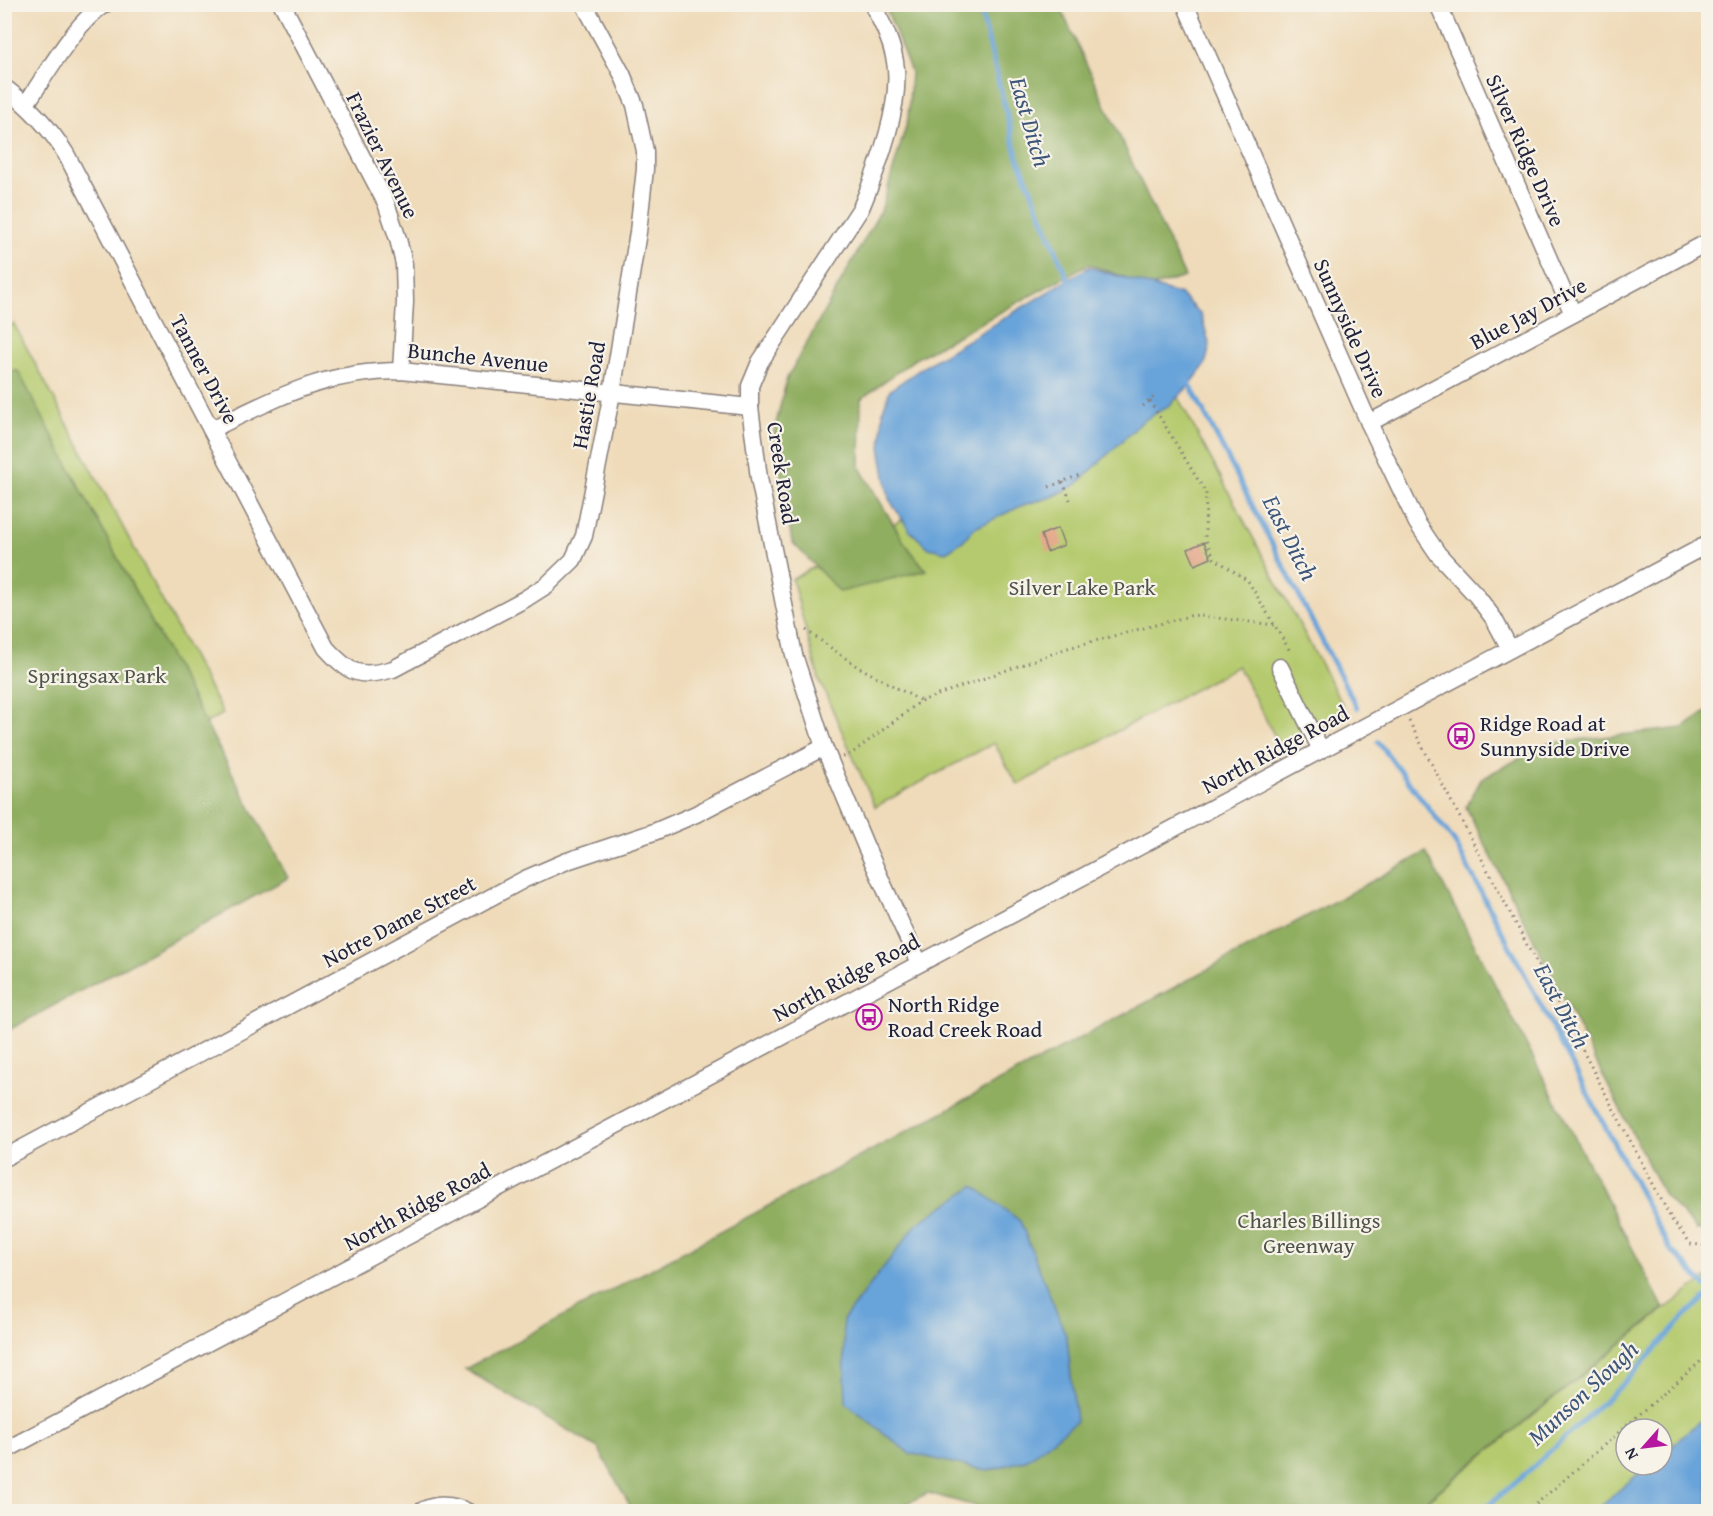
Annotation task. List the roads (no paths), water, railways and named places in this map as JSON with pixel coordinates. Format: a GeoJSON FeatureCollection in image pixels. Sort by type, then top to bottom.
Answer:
{"type":"FeatureCollection","features":[{"type":"Feature","properties":{"kind":"street"},"geometry":{"type":"LineString","coordinates":[[26,104],[79,28],[105,4]]}},
{"type":"Feature","properties":{"kind":"street","name":"Frazier Avenue"},"geometry":{"type":"LineString","coordinates":[[282,4],[386,203],[398,239],[404,264],[405,292],[401,371]]}},
{"type":"Feature","properties":{"kind":"street","name":"Hastie Road"},"geometry":{"type":"LineString","coordinates":[[360,674],[380,673],[393,669],[547,585],[573,560],[584,536],[612,393],[638,232],[645,169],[645,152],[635,105],[622,74],[585,4]]}},
{"type":"Feature","properties":{"kind":"street","name":"Creek Road"},"geometry":{"type":"LineString","coordinates":[[872,4],[892,48],[896,69],[896,94],[873,181],[861,208],[760,362],[750,386],[750,407],[759,478],[794,655],[824,747],[866,847],[920,963]]}},
{"type":"Feature","properties":{"kind":"street","name":"Sunnyside Drive"},"geometry":{"type":"LineString","coordinates":[[1185,4],[1369,423],[1417,522],[1438,554],[1476,595],[1494,619],[1510,649]]}},
{"type":"Feature","properties":{"kind":"street","name":"Silver Ridge Drive"},"geometry":{"type":"LineString","coordinates":[[1438,4],[1574,314]]}},
{"type":"Feature","properties":{"kind":"street","name":"Tanner Drive"},"geometry":{"type":"LineString","coordinates":[[4,87],[26,104],[66,154],[326,648],[343,667],[360,674]]}},
{"type":"Feature","properties":{"kind":"street","name":"Blue Jay Drive"},"geometry":{"type":"LineString","coordinates":[[1369,423],[1708,242]]}},
{"type":"Feature","properties":{"kind":"street","name":"Bunche Avenue"},"geometry":{"type":"LineString","coordinates":[[212,429],[312,383],[337,376],[372,371],[401,371],[750,407]]}},
{"type":"Feature","properties":{"kind":"street","name":"North Ridge Road"},"geometry":{"type":"LineString","coordinates":[[4,1451],[1708,544]]}},
{"type":"Feature","properties":{"kind":"street"},"geometry":{"type":"LineString","coordinates":[[1280,667],[1321,750]]}},
{"type":"Feature","properties":{"kind":"street","name":"Notre Dame Street"},"geometry":{"type":"LineString","coordinates":[[4,1158],[525,879],[567,861],[654,832],[696,814],[824,747]]}},
{"type":"Feature","properties":{"kind":"street"},"geometry":{"type":"LineString","coordinates":[[420,1512],[440,1505],[452,1505],[468,1512]]}},
{"type":"Feature","properties":{"kind":"water"},"geometry":{"type":"Polygon","coordinates":[[[1089,267],[1181,295],[1201,315],[1210,346],[1205,365],[1190,385],[1170,405],[1143,421],[1076,485],[1052,497],[1023,505],[973,529],[963,541],[946,552],[929,548],[910,531],[889,499],[881,453],[883,410],[890,390],[925,366],[1089,267]]]}},
{"type":"Feature","properties":{"kind":"water"},"geometry":{"type":"Polygon","coordinates":[[[974,1186],[1020,1221],[1067,1338],[1076,1422],[1028,1459],[988,1471],[909,1453],[846,1403],[843,1320],[917,1224],[974,1186]]]}},
{"type":"Feature","properties":{"kind":"water"},"geometry":{"type":"Polygon","coordinates":[[[1708,1414],[1708,1511],[1594,1511],[1635,1477],[1674,1477],[1674,1444],[1708,1414]]]}},
{"type":"Feature","properties":{"kind":"waterway","name":"East Ditch"},"geometry":{"type":"LineString","coordinates":[[979,4],[1017,155],[1068,280]]}},
{"type":"Feature","properties":{"kind":"waterway","name":"East Ditch"},"geometry":{"type":"LineString","coordinates":[[1190,385],[1357,708]]}},
{"type":"Feature","properties":{"kind":"waterway","name":"East Ditch"},"geometry":{"type":"LineString","coordinates":[[1378,742],[1454,841],[1670,1249],[1708,1288]]}},
{"type":"Feature","properties":{"kind":"waterway","name":"Munson Slough"},"geometry":{"type":"LineString","coordinates":[[1479,1512],[1533,1467],[1622,1385],[1691,1310],[1708,1296]]}},
{"type":"Feature","properties":{"kind":"place","name":"Ridge Road at Sunnyside Drive"},"geometry":{"type":"Point","coordinates":[1461,736]}},
{"type":"Feature","properties":{"kind":"place","name":"North Ridge Road Creek Road"},"geometry":{"type":"Point","coordinates":[869,1017]}},
{"type":"Feature","properties":{"kind":"park label","name":"Silver Lake Park"},"geometry":{"type":"Point","coordinates":[1082,587]}},
{"type":"Feature","properties":{"kind":"park label","name":"Springsax Park"},"geometry":{"type":"Point","coordinates":[97,675]}},
{"type":"Feature","properties":{"kind":"park label","name":"Charles Billings Greenway"},"geometry":{"type":"Point","coordinates":[1309,1232]}}]}
